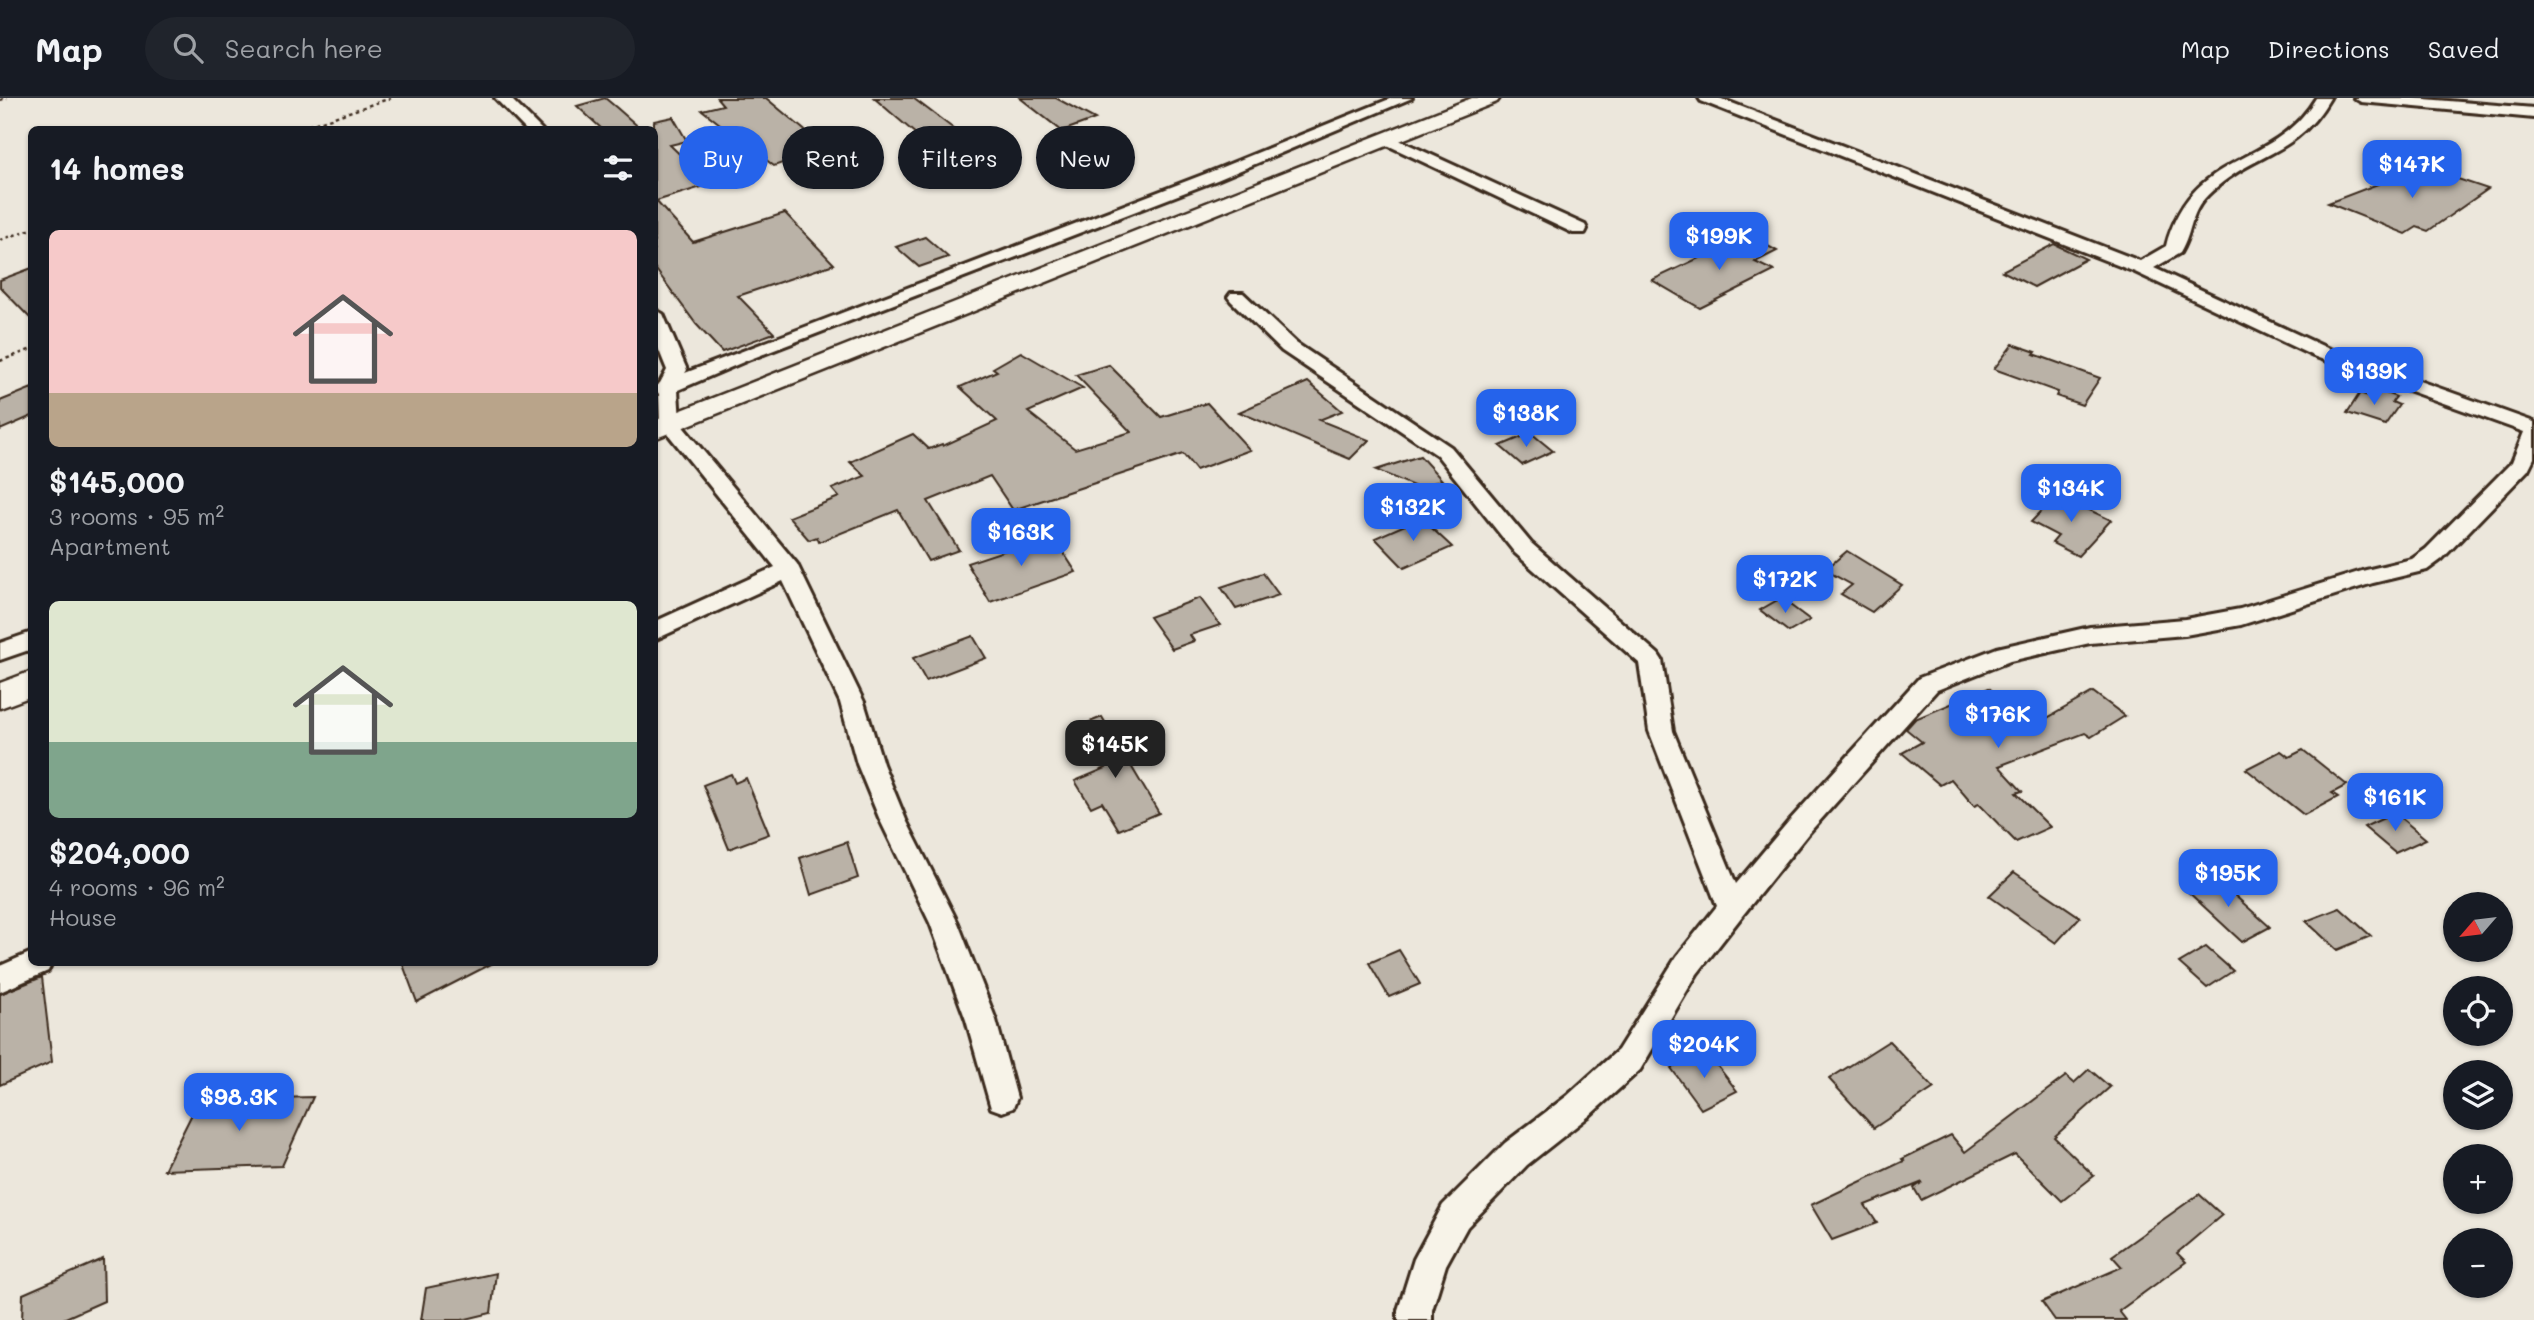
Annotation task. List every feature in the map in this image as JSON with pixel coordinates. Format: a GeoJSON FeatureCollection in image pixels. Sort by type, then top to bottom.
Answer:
{"type":"FeatureCollection","features":[{"type":"Feature","properties":{"kind":"main road"},"geometry":{"type":"LineString","coordinates":[[662,427],[1490,98]]}},
{"type":"Feature","properties":{"kind":"main road"},"geometry":{"type":"LineString","coordinates":[[0,696],[28,686]]}},
{"type":"Feature","properties":{"kind":"street"},"geometry":{"type":"LineString","coordinates":[[502,98],[531,126]]}},
{"type":"Feature","properties":{"kind":"street"},"geometry":{"type":"LineString","coordinates":[[661,389],[1405,98]]}},
{"type":"Feature","properties":{"kind":"street"},"geometry":{"type":"LineString","coordinates":[[1415,1320],[1415,1310],[1431,1259],[1455,1216],[1516,1154],[1578,1106],[1629,1060],[1688,965],[1732,908],[1798,828],[1928,684],[2005,654],[2090,635],[2185,627],[2241,617],[2370,576],[2419,565],[2434,554],[2521,465],[2534,430],[2320,352],[2141,268],[1706,98]]}},
{"type":"Feature","properties":{"kind":"street"},"geometry":{"type":"LineString","coordinates":[[2141,268],[2174,249],[2184,216],[2197,196],[2228,173],[2287,142],[2308,124],[2323,98]]}},
{"type":"Feature","properties":{"kind":"street"},"geometry":{"type":"LineString","coordinates":[[2361,98],[2534,113]]}},
{"type":"Feature","properties":{"kind":"street"},"geometry":{"type":"LineString","coordinates":[[1388,140],[1578,229]]}},
{"type":"Feature","properties":{"kind":"street"},"geometry":{"type":"LineString","coordinates":[[1119,212],[1149,234]]}},
{"type":"Feature","properties":{"kind":"street"},"geometry":{"type":"LineString","coordinates":[[1237,297],[1289,347],[1444,452],[1523,548],[1650,660],[1661,732],[1732,908]]}},
{"type":"Feature","properties":{"kind":"street"},"geometry":{"type":"LineString","coordinates":[[658,324],[677,370],[661,389],[662,427],[789,569],[852,702],[870,764],[893,820],[944,923],[981,1020],[1002,1098]]}},
{"type":"Feature","properties":{"kind":"street"},"geometry":{"type":"LineString","coordinates":[[658,630],[789,569]]}},
{"type":"Feature","properties":{"kind":"street"},"geometry":{"type":"LineString","coordinates":[[0,652],[28,642]]}},
{"type":"Feature","properties":{"kind":"street"},"geometry":{"type":"LineString","coordinates":[[0,979],[29,966]]}},
{"type":"Feature","properties":{"kind":"path"},"geometry":{"type":"LineString","coordinates":[[0,100],[7,98]]}},
{"type":"Feature","properties":{"kind":"path"},"geometry":{"type":"LineString","coordinates":[[307,126],[391,98]]}},
{"type":"Feature","properties":{"kind":"path"},"geometry":{"type":"LineString","coordinates":[[0,240],[28,230]]}},
{"type":"Feature","properties":{"kind":"path"},"geometry":{"type":"LineString","coordinates":[[0,361],[28,350]]}},
{"type":"Feature","properties":{"kind":"building"},"geometry":{"type":"Polygon","coordinates":[[[605,98],[637,126],[599,126],[577,106],[605,98]]]}},
{"type":"Feature","properties":{"kind":"building"},"geometry":{"type":"Polygon","coordinates":[[[717,98],[766,98],[799,126],[782,126],[782,163],[774,166],[768,161],[768,126],[723,126],[702,110],[723,105],[717,98]]]}},
{"type":"Feature","properties":{"kind":"building"},"geometry":{"type":"Polygon","coordinates":[[[874,98],[913,98],[950,126],[906,126],[874,98]]]}},
{"type":"Feature","properties":{"kind":"building"},"geometry":{"type":"Polygon","coordinates":[[[1020,98],[1056,98],[1095,119],[1076,126],[1056,126],[1020,98]]]}},
{"type":"Feature","properties":{"kind":"building"},"geometry":{"type":"Polygon","coordinates":[[[673,117],[679,127],[679,143],[670,145],[679,154],[679,189],[695,189],[658,200],[658,126],[654,126],[654,121],[673,117]]]}},
{"type":"Feature","properties":{"kind":"building"},"geometry":{"type":"Polygon","coordinates":[[[2422,167],[2488,189],[2428,231],[2417,227],[2406,234],[2328,203],[2422,167]]]}},
{"type":"Feature","properties":{"kind":"building"},"geometry":{"type":"Polygon","coordinates":[[[658,203],[693,242],[785,213],[834,264],[738,296],[774,333],[722,352],[696,324],[658,272],[658,203]]]}},
{"type":"Feature","properties":{"kind":"building"},"geometry":{"type":"Polygon","coordinates":[[[1748,235],[1777,251],[1755,262],[1774,271],[1700,308],[1652,280],[1748,235]]]}},
{"type":"Feature","properties":{"kind":"building"},"geometry":{"type":"Polygon","coordinates":[[[925,237],[948,257],[919,267],[896,247],[925,237]]]}},
{"type":"Feature","properties":{"kind":"building"},"geometry":{"type":"Polygon","coordinates":[[[2054,244],[2086,259],[2034,287],[2002,271],[2054,244]]]}},
{"type":"Feature","properties":{"kind":"building"},"geometry":{"type":"Polygon","coordinates":[[[28,270],[28,316],[0,287],[0,280],[28,270]]]}},
{"type":"Feature","properties":{"kind":"building"},"geometry":{"type":"Polygon","coordinates":[[[2013,344],[2100,378],[2082,405],[2056,396],[2058,392],[1994,369],[2013,344]]]}},
{"type":"Feature","properties":{"kind":"building"},"geometry":{"type":"Polygon","coordinates":[[[1021,352],[1083,388],[1028,412],[1075,449],[1131,432],[1076,375],[1109,365],[1161,417],[1207,403],[1250,450],[1196,470],[1183,454],[1013,510],[990,476],[928,501],[959,550],[928,561],[898,510],[819,542],[817,537],[809,540],[789,517],[839,497],[832,489],[865,476],[850,462],[913,434],[929,449],[942,444],[943,446],[997,421],[960,387],[997,371],[993,368],[1021,352]]]}},
{"type":"Feature","properties":{"kind":"building"},"geometry":{"type":"Polygon","coordinates":[[[1308,382],[1342,411],[1319,420],[1369,440],[1350,459],[1239,412],[1308,382]]]}},
{"type":"Feature","properties":{"kind":"building"},"geometry":{"type":"Polygon","coordinates":[[[2373,388],[2396,397],[2392,402],[2399,405],[2385,425],[2347,413],[2360,393],[2368,396],[2373,388]]]}},
{"type":"Feature","properties":{"kind":"building"},"geometry":{"type":"Polygon","coordinates":[[[28,390],[28,418],[0,430],[0,401],[28,390]]]}},
{"type":"Feature","properties":{"kind":"building"},"geometry":{"type":"Polygon","coordinates":[[[1531,433],[1553,451],[1522,465],[1500,446],[1531,433]]]}},
{"type":"Feature","properties":{"kind":"building"},"geometry":{"type":"Polygon","coordinates":[[[1420,456],[1442,480],[1418,488],[1376,470],[1420,456]]]}},
{"type":"Feature","properties":{"kind":"building"},"geometry":{"type":"Polygon","coordinates":[[[2057,495],[2111,520],[2078,556],[2052,543],[2058,536],[2031,522],[2057,495]]]}},
{"type":"Feature","properties":{"kind":"building"},"geometry":{"type":"Polygon","coordinates":[[[1421,518],[1452,547],[1404,568],[1375,538],[1421,518]]]}},
{"type":"Feature","properties":{"kind":"building"},"geometry":{"type":"Polygon","coordinates":[[[1052,535],[1076,572],[990,602],[967,563],[1052,535]]]}},
{"type":"Feature","properties":{"kind":"building"},"geometry":{"type":"Polygon","coordinates":[[[1847,551],[1902,585],[1872,612],[1841,594],[1852,585],[1825,570],[1847,551]]]}},
{"type":"Feature","properties":{"kind":"building"},"geometry":{"type":"Polygon","coordinates":[[[1263,573],[1279,595],[1236,609],[1221,587],[1263,573]]]}},
{"type":"Feature","properties":{"kind":"building"},"geometry":{"type":"Polygon","coordinates":[[[1200,598],[1220,625],[1190,635],[1194,641],[1172,649],[1149,617],[1200,598]]]}},
{"type":"Feature","properties":{"kind":"building"},"geometry":{"type":"Polygon","coordinates":[[[1781,598],[1810,620],[1789,632],[1760,610],[1781,598]]]}},
{"type":"Feature","properties":{"kind":"building"},"geometry":{"type":"Polygon","coordinates":[[[973,636],[986,658],[926,681],[913,658],[973,636]]]}},
{"type":"Feature","properties":{"kind":"building"},"geometry":{"type":"Polygon","coordinates":[[[1989,688],[2033,726],[2093,692],[2125,716],[2091,737],[2085,733],[1999,766],[2022,791],[2016,793],[2050,827],[2016,842],[1979,804],[1974,806],[1951,779],[1940,785],[1902,753],[1922,742],[1906,729],[1915,719],[1989,688]]]}},
{"type":"Feature","properties":{"kind":"building"},"geometry":{"type":"Polygon","coordinates":[[[1102,717],[1159,813],[1119,830],[1102,802],[1091,807],[1075,781],[1106,768],[1080,726],[1102,717]]]}},
{"type":"Feature","properties":{"kind":"building"},"geometry":{"type":"Polygon","coordinates":[[[2303,750],[2347,785],[2332,793],[2338,797],[2304,815],[2246,769],[2281,751],[2289,757],[2303,750]]]}},
{"type":"Feature","properties":{"kind":"building"},"geometry":{"type":"Polygon","coordinates":[[[731,774],[735,783],[746,778],[769,834],[729,849],[703,785],[731,774]]]}},
{"type":"Feature","properties":{"kind":"building"},"geometry":{"type":"Polygon","coordinates":[[[2395,813],[2426,839],[2395,853],[2364,827],[2395,813]]]}},
{"type":"Feature","properties":{"kind":"building"},"geometry":{"type":"Polygon","coordinates":[[[847,842],[858,878],[811,895],[800,858],[847,842]]]}},
{"type":"Feature","properties":{"kind":"building"},"geometry":{"type":"Polygon","coordinates":[[[2014,872],[2080,917],[2056,943],[1989,896],[2014,872]]]}},
{"type":"Feature","properties":{"kind":"building"},"geometry":{"type":"Polygon","coordinates":[[[2213,876],[2270,927],[2242,942],[2185,889],[2213,876]]]}},
{"type":"Feature","properties":{"kind":"building"},"geometry":{"type":"Polygon","coordinates":[[[2340,908],[2371,936],[2337,950],[2306,921],[2340,908]]]}},
{"type":"Feature","properties":{"kind":"building"},"geometry":{"type":"Polygon","coordinates":[[[2206,947],[2233,971],[2207,988],[2179,963],[2206,947]]]}},
{"type":"Feature","properties":{"kind":"building"},"geometry":{"type":"Polygon","coordinates":[[[1399,950],[1420,984],[1389,997],[1369,963],[1399,950]]]}},
{"type":"Feature","properties":{"kind":"building"},"geometry":{"type":"Polygon","coordinates":[[[404,966],[487,966],[417,1002],[404,966]]]}},
{"type":"Feature","properties":{"kind":"building"},"geometry":{"type":"Polygon","coordinates":[[[42,977],[52,1062],[0,1085],[0,994],[42,977]]]}},
{"type":"Feature","properties":{"kind":"building"},"geometry":{"type":"Polygon","coordinates":[[[1889,1041],[1934,1088],[1874,1128],[1829,1079],[1889,1041]]]}},
{"type":"Feature","properties":{"kind":"building"},"geometry":{"type":"Polygon","coordinates":[[[1706,1051],[1737,1091],[1701,1109],[1671,1068],[1706,1051]]]}},
{"type":"Feature","properties":{"kind":"building"},"geometry":{"type":"Polygon","coordinates":[[[2089,1069],[2110,1087],[2054,1137],[2094,1176],[2062,1201],[2015,1154],[1921,1200],[1914,1188],[1923,1182],[1865,1205],[1877,1223],[1832,1240],[1811,1205],[1904,1161],[1902,1159],[1951,1135],[1965,1152],[2066,1076],[2074,1083],[2089,1069]]]}},
{"type":"Feature","properties":{"kind":"building"},"geometry":{"type":"Polygon","coordinates":[[[313,1097],[282,1166],[164,1170],[199,1100],[313,1097]]]}},
{"type":"Feature","properties":{"kind":"building"},"geometry":{"type":"Polygon","coordinates":[[[2199,1194],[2222,1215],[2177,1253],[2186,1262],[2119,1311],[2126,1320],[2055,1320],[2042,1302],[2122,1267],[2112,1256],[2199,1194]]]}},
{"type":"Feature","properties":{"kind":"building"},"geometry":{"type":"Polygon","coordinates":[[[103,1259],[104,1301],[61,1320],[22,1320],[23,1294],[103,1259]]]}},
{"type":"Feature","properties":{"kind":"building"},"geometry":{"type":"Polygon","coordinates":[[[496,1273],[491,1313],[462,1320],[421,1320],[426,1288],[496,1273]]]}}]}
